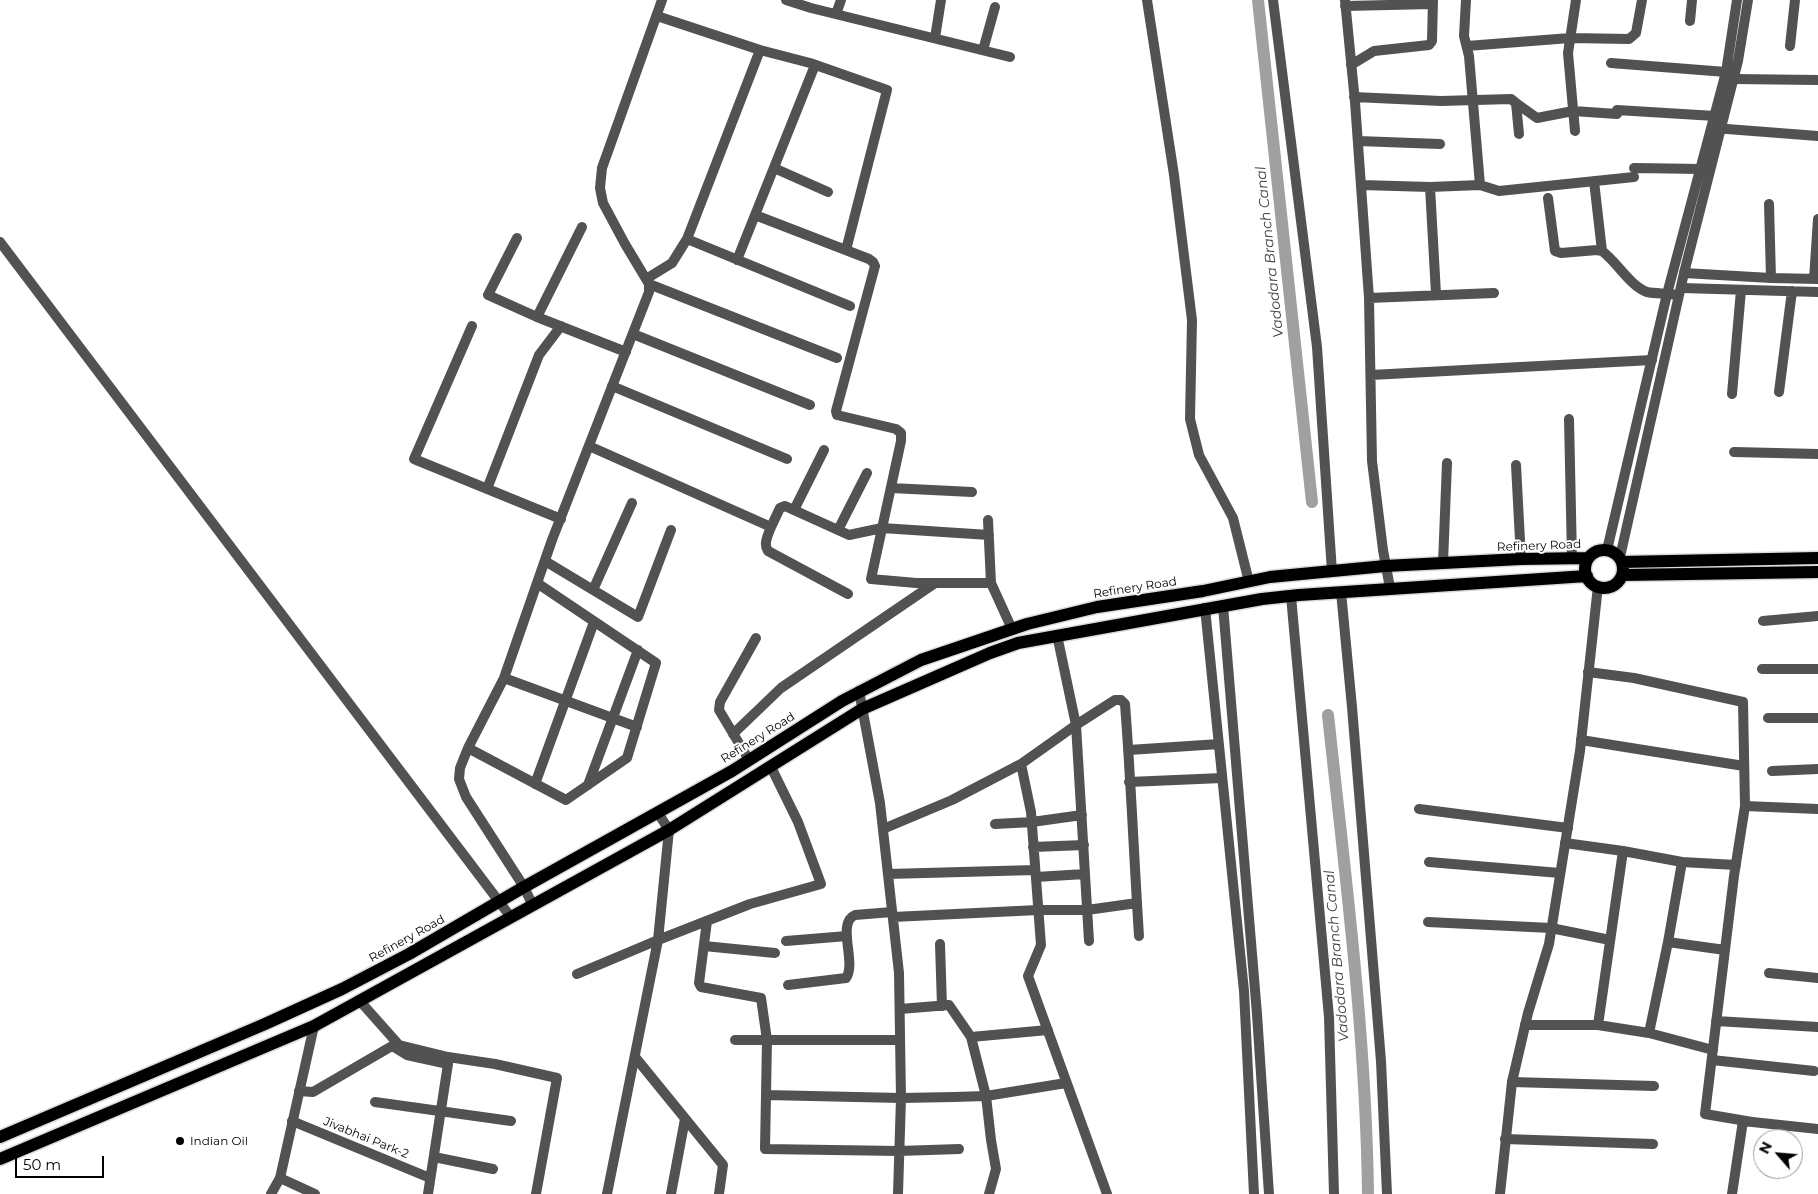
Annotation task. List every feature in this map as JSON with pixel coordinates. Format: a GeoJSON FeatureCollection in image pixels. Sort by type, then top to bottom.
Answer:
{"type":"FeatureCollection","features":[{"type":"Feature","properties":{"kind":"main road"},"geometry":{"type":"LineString","coordinates":[[1598,550],[1607,550],[1615,553],[1622,564],[1615,585],[1608,587],[1598,586],[1590,582],[1585,570],[1588,558],[1598,550]]}},
{"type":"Feature","properties":{"kind":"main road","name":"Refinery Road"},"geometry":{"type":"LineString","coordinates":[[0,1137],[342,990],[658,813],[749,760],[859,691],[921,660],[1012,628],[1097,607],[1203,591],[1254,581],[1386,566],[1588,558]]}},
{"type":"Feature","properties":{"kind":"main road"},"geometry":{"type":"LineString","coordinates":[[1622,564],[1818,558]]}},
{"type":"Feature","properties":{"kind":"main road"},"geometry":{"type":"LineString","coordinates":[[1622,564],[1818,572]]}},
{"type":"Feature","properties":{"kind":"main road"},"geometry":{"type":"LineString","coordinates":[[0,1159],[314,1026],[510,916],[669,830],[862,709],[990,653],[1057,635],[1262,599],[1390,588],[1587,576]]}},
{"type":"Feature","properties":{"kind":"main road"},"geometry":{"type":"LineString","coordinates":[[1254,581],[1262,599]]}},
{"type":"Feature","properties":{"kind":"main road"},"geometry":{"type":"LineString","coordinates":[[1034,622],[1040,639]]}},
{"type":"Feature","properties":{"kind":"main road"},"geometry":{"type":"LineString","coordinates":[[142,1076],[150,1096]]}},
{"type":"Feature","properties":{"kind":"street"},"geometry":{"type":"LineString","coordinates":[[532,904],[524,887],[466,796],[461,786],[459,774],[468,748],[504,678],[561,519],[649,292],[648,282],[603,203],[600,188],[602,168],[662,0]]}},
{"type":"Feature","properties":{"kind":"street"},"geometry":{"type":"LineString","coordinates":[[788,0],[836,14],[1010,57]]}},
{"type":"Feature","properties":{"kind":"street"},"geometry":{"type":"LineString","coordinates":[[836,14],[841,0]]}},
{"type":"Feature","properties":{"kind":"street"},"geometry":{"type":"LineString","coordinates":[[935,38],[941,0]]}},
{"type":"Feature","properties":{"kind":"street"},"geometry":{"type":"LineString","coordinates":[[1147,0],[1174,175],[1192,320],[1190,420],[1199,455],[1233,518],[1254,581]]}},
{"type":"Feature","properties":{"kind":"street"},"geometry":{"type":"LineString","coordinates":[[1273,0],[1317,347],[1332,572]]}},
{"type":"Feature","properties":{"kind":"street"},"geometry":{"type":"LineString","coordinates":[[1466,0],[1464,36],[1470,56],[1480,185]]}},
{"type":"Feature","properties":{"kind":"street"},"geometry":{"type":"LineString","coordinates":[[1575,131],[1568,53],[1576,0]]}},
{"type":"Feature","properties":{"kind":"street"},"geometry":{"type":"LineString","coordinates":[[1467,46],[1570,38],[1629,39],[1633,37],[1638,27],[1642,0]]}},
{"type":"Feature","properties":{"kind":"street"},"geometry":{"type":"LineString","coordinates":[[1690,21],[1692,0]]}},
{"type":"Feature","properties":{"kind":"street"},"geometry":{"type":"LineString","coordinates":[[1607,550],[1667,294],[1701,169],[1716,128],[1714,116],[1730,76],[1737,0]]}},
{"type":"Feature","properties":{"kind":"street"},"geometry":{"type":"LineString","coordinates":[[1622,564],[1716,128],[1748,0]]}},
{"type":"Feature","properties":{"kind":"street"},"geometry":{"type":"LineString","coordinates":[[1790,46],[1795,0]]}},
{"type":"Feature","properties":{"kind":"street"},"geometry":{"type":"LineString","coordinates":[[1351,65],[1374,51],[1429,45],[1432,41],[1433,2],[1345,3],[1358,141],[1369,298],[1372,461],[1390,588]]}},
{"type":"Feature","properties":{"kind":"street"},"geometry":{"type":"LineString","coordinates":[[983,50],[995,7]]}},
{"type":"Feature","properties":{"kind":"street"},"geometry":{"type":"LineString","coordinates":[[657,16],[760,50],[815,65],[887,90],[846,250]]}},
{"type":"Feature","properties":{"kind":"street"},"geometry":{"type":"LineString","coordinates":[[648,282],[672,263],[687,240],[760,50]]}},
{"type":"Feature","properties":{"kind":"street"},"geometry":{"type":"LineString","coordinates":[[1611,63],[1730,76],[1818,80]]}},
{"type":"Feature","properties":{"kind":"street"},"geometry":{"type":"LineString","coordinates":[[737,260],[815,65]]}},
{"type":"Feature","properties":{"kind":"street"},"geometry":{"type":"LineString","coordinates":[[1354,97],[1440,101],[1511,99],[1537,118],[1574,111],[1714,116]]}},
{"type":"Feature","properties":{"kind":"street"},"geometry":{"type":"LineString","coordinates":[[1516,104],[1519,134]]}},
{"type":"Feature","properties":{"kind":"street"},"geometry":{"type":"LineString","coordinates":[[1716,128],[1818,136]]}},
{"type":"Feature","properties":{"kind":"street"},"geometry":{"type":"LineString","coordinates":[[1358,141],[1440,144]]}},
{"type":"Feature","properties":{"kind":"street"},"geometry":{"type":"LineString","coordinates":[[774,168],[828,192]]}},
{"type":"Feature","properties":{"kind":"street"},"geometry":{"type":"LineString","coordinates":[[1361,186],[1430,187],[1480,185],[1499,191],[1594,181],[1634,172],[1701,169]]}},
{"type":"Feature","properties":{"kind":"street"},"geometry":{"type":"LineString","coordinates":[[1594,181],[1602,251]]}},
{"type":"Feature","properties":{"kind":"street"},"geometry":{"type":"LineString","coordinates":[[1430,187],[1436,294]]}},
{"type":"Feature","properties":{"kind":"street"},"geometry":{"type":"LineString","coordinates":[[1548,198],[1555,251],[1561,253],[1602,251],[1642,290],[1667,294],[1741,290],[1818,292]]}},
{"type":"Feature","properties":{"kind":"street"},"geometry":{"type":"LineString","coordinates":[[1770,204],[1771,278]]}},
{"type":"Feature","properties":{"kind":"street"},"geometry":{"type":"LineString","coordinates":[[755,215],[869,259],[875,266],[836,413],[840,416],[896,429],[901,433],[902,441],[871,579],[935,583],[991,583]]}},
{"type":"Feature","properties":{"kind":"street"},"geometry":{"type":"LineString","coordinates":[[1684,273],[1816,279],[1818,219]]}},
{"type":"Feature","properties":{"kind":"street"},"geometry":{"type":"LineString","coordinates":[[537,317],[582,227]]}},
{"type":"Feature","properties":{"kind":"street"},"geometry":{"type":"LineString","coordinates":[[517,238],[488,296],[626,352]]}},
{"type":"Feature","properties":{"kind":"street"},"geometry":{"type":"LineString","coordinates":[[687,240],[850,306]]}},
{"type":"Feature","properties":{"kind":"street"},"geometry":{"type":"LineString","coordinates":[[0,242],[510,916]]}},
{"type":"Feature","properties":{"kind":"street"},"geometry":{"type":"LineString","coordinates":[[648,282],[837,358]]}},
{"type":"Feature","properties":{"kind":"street"},"geometry":{"type":"LineString","coordinates":[[1732,394],[1741,290]]}},
{"type":"Feature","properties":{"kind":"street"},"geometry":{"type":"LineString","coordinates":[[1779,392],[1792,291]]}},
{"type":"Feature","properties":{"kind":"street"},"geometry":{"type":"LineString","coordinates":[[1369,298],[1494,293]]}},
{"type":"Feature","properties":{"kind":"street"},"geometry":{"type":"LineString","coordinates":[[472,326],[414,459],[561,519]]}},
{"type":"Feature","properties":{"kind":"street"},"geometry":{"type":"LineString","coordinates":[[487,489],[539,355],[561,326]]}},
{"type":"Feature","properties":{"kind":"street"},"geometry":{"type":"LineString","coordinates":[[633,334],[810,405]]}},
{"type":"Feature","properties":{"kind":"street"},"geometry":{"type":"LineString","coordinates":[[1371,375],[1652,360]]}},
{"type":"Feature","properties":{"kind":"street"},"geometry":{"type":"LineString","coordinates":[[612,386],[787,458]]}},
{"type":"Feature","properties":{"kind":"street"},"geometry":{"type":"LineString","coordinates":[[1569,419],[1572,558]]}},
{"type":"Feature","properties":{"kind":"street"},"geometry":{"type":"LineString","coordinates":[[589,446],[771,527]]}},
{"type":"Feature","properties":{"kind":"street"},"geometry":{"type":"LineString","coordinates":[[794,510],[824,450]]}},
{"type":"Feature","properties":{"kind":"street"},"geometry":{"type":"LineString","coordinates":[[1734,452],[1818,454]]}},
{"type":"Feature","properties":{"kind":"street"},"geometry":{"type":"LineString","coordinates":[[1442,563],[1446,462]]}},
{"type":"Feature","properties":{"kind":"street"},"geometry":{"type":"LineString","coordinates":[[1516,465],[1521,560]]}},
{"type":"Feature","properties":{"kind":"street"},"geometry":{"type":"LineString","coordinates":[[838,530],[867,473]]}},
{"type":"Feature","properties":{"kind":"street"},"geometry":{"type":"LineString","coordinates":[[891,488],[972,492]]}},
{"type":"Feature","properties":{"kind":"street"},"geometry":{"type":"LineString","coordinates":[[593,590],[632,503]]}},
{"type":"Feature","properties":{"kind":"street"},"geometry":{"type":"LineString","coordinates":[[848,594],[768,551],[765,543],[780,508],[785,506],[849,535],[882,528],[989,535]]}},
{"type":"Feature","properties":{"kind":"street"},"geometry":{"type":"LineString","coordinates":[[988,520],[991,583],[1012,628]]}},
{"type":"Feature","properties":{"kind":"street"},"geometry":{"type":"LineString","coordinates":[[545,562],[638,617],[671,530]]}},
{"type":"Feature","properties":{"kind":"street"},"geometry":{"type":"LineString","coordinates":[[468,748],[566,800],[627,758],[656,663],[538,583]]}},
{"type":"Feature","properties":{"kind":"street"},"geometry":{"type":"LineString","coordinates":[[733,734],[780,688],[935,583]]}},
{"type":"Feature","properties":{"kind":"street"},"geometry":{"type":"LineString","coordinates":[[1500,1194],[1512,1082],[1525,1025],[1549,944],[1566,843],[1581,740],[1598,586]]}},
{"type":"Feature","properties":{"kind":"street"},"geometry":{"type":"LineString","coordinates":[[1340,592],[1352,707],[1380,1051],[1388,1194]]}},
{"type":"Feature","properties":{"kind":"street"},"geometry":{"type":"LineString","coordinates":[[1291,596],[1329,1017],[1334,1194]]}},
{"type":"Feature","properties":{"kind":"street"},"geometry":{"type":"LineString","coordinates":[[1223,606],[1257,1014],[1269,1194]]}},
{"type":"Feature","properties":{"kind":"street"},"geometry":{"type":"LineString","coordinates":[[1205,608],[1244,991],[1254,1194]]}},
{"type":"Feature","properties":{"kind":"street"},"geometry":{"type":"LineString","coordinates":[[1763,621],[1818,616]]}},
{"type":"Feature","properties":{"kind":"street"},"geometry":{"type":"LineString","coordinates":[[535,784],[594,622]]}},
{"type":"Feature","properties":{"kind":"street"},"geometry":{"type":"LineString","coordinates":[[1057,635],[1076,725],[1089,941]]}},
{"type":"Feature","properties":{"kind":"street"},"geometry":{"type":"LineString","coordinates":[[749,760],[720,714],[719,706],[756,638]]}},
{"type":"Feature","properties":{"kind":"street"},"geometry":{"type":"LineString","coordinates":[[588,785],[638,650]]}},
{"type":"Feature","properties":{"kind":"street"},"geometry":{"type":"LineString","coordinates":[[1762,669],[1818,669]]}},
{"type":"Feature","properties":{"kind":"street"},"geometry":{"type":"LineString","coordinates":[[1588,672],[1634,678],[1743,702],[1745,806],[1705,1114],[1752,1122]]}},
{"type":"Feature","properties":{"kind":"street"},"geometry":{"type":"LineString","coordinates":[[504,678],[637,727]]}},
{"type":"Feature","properties":{"kind":"street"},"geometry":{"type":"LineString","coordinates":[[859,691],[880,803],[899,973],[901,1098],[898,1194]]}},
{"type":"Feature","properties":{"kind":"street"},"geometry":{"type":"LineString","coordinates":[[883,829],[952,800],[1021,764],[1115,700],[1121,700],[1125,704],[1129,750],[1129,782],[1139,936]]}},
{"type":"Feature","properties":{"kind":"street"},"geometry":{"type":"LineString","coordinates":[[1768,718],[1818,718]]}},
{"type":"Feature","properties":{"kind":"street"},"geometry":{"type":"LineString","coordinates":[[1581,740],[1744,766]]}},
{"type":"Feature","properties":{"kind":"street"},"geometry":{"type":"LineString","coordinates":[[1129,750],[1219,744]]}},
{"type":"Feature","properties":{"kind":"street"},"geometry":{"type":"LineString","coordinates":[[1021,764],[1032,822],[1041,945],[1028,976],[1107,1194]]}},
{"type":"Feature","properties":{"kind":"street"},"geometry":{"type":"LineString","coordinates":[[577,974],[750,904],[821,884],[798,822],[771,766]]}},
{"type":"Feature","properties":{"kind":"street"},"geometry":{"type":"LineString","coordinates":[[1772,771],[1818,769]]}},
{"type":"Feature","properties":{"kind":"street"},"geometry":{"type":"LineString","coordinates":[[1129,782],[1222,778]]}},
{"type":"Feature","properties":{"kind":"street"},"geometry":{"type":"LineString","coordinates":[[1745,806],[1818,809]]}},
{"type":"Feature","properties":{"kind":"street"},"geometry":{"type":"LineString","coordinates":[[1419,809],[1568,828]]}},
{"type":"Feature","properties":{"kind":"street"},"geometry":{"type":"LineString","coordinates":[[607,1194],[658,940],[669,830],[658,813]]}},
{"type":"Feature","properties":{"kind":"street"},"geometry":{"type":"LineString","coordinates":[[995,824],[1032,822],[1082,815]]}},
{"type":"Feature","properties":{"kind":"street"},"geometry":{"type":"LineString","coordinates":[[1566,843],[1682,862],[1736,865]]}},
{"type":"Feature","properties":{"kind":"street"},"geometry":{"type":"LineString","coordinates":[[1034,848],[1084,845]]}},
{"type":"Feature","properties":{"kind":"street"},"geometry":{"type":"LineString","coordinates":[[1598,1025],[1623,852]]}},
{"type":"Feature","properties":{"kind":"street"},"geometry":{"type":"LineString","coordinates":[[1429,862],[1560,873]]}},
{"type":"Feature","properties":{"kind":"street"},"geometry":{"type":"LineString","coordinates":[[1649,1032],[1668,942],[1682,862]]}},
{"type":"Feature","properties":{"kind":"street"},"geometry":{"type":"LineString","coordinates":[[888,874],[1085,874]]}},
{"type":"Feature","properties":{"kind":"street"},"geometry":{"type":"LineString","coordinates":[[788,985],[846,978],[850,970],[847,936],[848,921],[852,916],[1087,910],[1137,903]]}},
{"type":"Feature","properties":{"kind":"street"},"geometry":{"type":"LineString","coordinates":[[707,921],[699,983],[701,987],[761,998],[767,1040],[765,1149],[959,1149]]}},
{"type":"Feature","properties":{"kind":"street"},"geometry":{"type":"LineString","coordinates":[[1428,922],[1552,928],[1610,940]]}},
{"type":"Feature","properties":{"kind":"street"},"geometry":{"type":"LineString","coordinates":[[786,940],[847,936]]}},
{"type":"Feature","properties":{"kind":"street"},"geometry":{"type":"LineString","coordinates":[[1668,942],[1725,950]]}},
{"type":"Feature","properties":{"kind":"street"},"geometry":{"type":"LineString","coordinates":[[940,944],[942,1006]]}},
{"type":"Feature","properties":{"kind":"street"},"geometry":{"type":"LineString","coordinates":[[704,946],[775,954]]}},
{"type":"Feature","properties":{"kind":"street"},"geometry":{"type":"LineString","coordinates":[[1769,974],[1818,978]]}},
{"type":"Feature","properties":{"kind":"street"},"geometry":{"type":"LineString","coordinates":[[357,1001],[392,1046],[407,1055],[448,1064],[428,1194]]}},
{"type":"Feature","properties":{"kind":"street"},"geometry":{"type":"LineString","coordinates":[[357,1001],[399,1045],[448,1057],[495,1064],[557,1078],[536,1194]]}},
{"type":"Feature","properties":{"kind":"street"},"geometry":{"type":"LineString","coordinates":[[900,1009],[949,1005],[972,1037],[986,1096],[996,1169],[990,1194]]}},
{"type":"Feature","properties":{"kind":"street"},"geometry":{"type":"LineString","coordinates":[[1716,1021],[1818,1027]]}},
{"type":"Feature","properties":{"kind":"street"},"geometry":{"type":"LineString","coordinates":[[1525,1025],[1598,1025],[1649,1032],[1712,1055],[1814,1071]]}},
{"type":"Feature","properties":{"kind":"street"},"geometry":{"type":"LineString","coordinates":[[271,1194],[280,1178],[314,1026]]}},
{"type":"Feature","properties":{"kind":"street"},"geometry":{"type":"LineString","coordinates":[[972,1037],[1048,1030]]}},
{"type":"Feature","properties":{"kind":"street"},"geometry":{"type":"LineString","coordinates":[[735,1040],[900,1040]]}},
{"type":"Feature","properties":{"kind":"street"},"geometry":{"type":"LineString","coordinates":[[299,1091],[314,1092],[392,1046]]}},
{"type":"Feature","properties":{"kind":"street"},"geometry":{"type":"LineString","coordinates":[[635,1057],[723,1165],[719,1194]]}},
{"type":"Feature","properties":{"kind":"street"},"geometry":{"type":"LineString","coordinates":[[1512,1082],[1654,1086]]}},
{"type":"Feature","properties":{"kind":"street"},"geometry":{"type":"LineString","coordinates":[[766,1095],[901,1098],[986,1096],[1066,1083]]}},
{"type":"Feature","properties":{"kind":"street"},"geometry":{"type":"LineString","coordinates":[[375,1102],[510,1121]]}},
{"type":"Feature","properties":{"kind":"street"},"geometry":{"type":"LineString","coordinates":[[671,1194],[685,1119]]}},
{"type":"Feature","properties":{"kind":"street","name":"Jivabhai Park-2"},"geometry":{"type":"LineString","coordinates":[[292,1121],[430,1178]]}},
{"type":"Feature","properties":{"kind":"street"},"geometry":{"type":"LineString","coordinates":[[1732,1194],[1743,1121],[1818,1129]]}},
{"type":"Feature","properties":{"kind":"street"},"geometry":{"type":"LineString","coordinates":[[1505,1138],[1653,1144]]}},
{"type":"Feature","properties":{"kind":"street"},"geometry":{"type":"LineString","coordinates":[[434,1157],[493,1169]]}},
{"type":"Feature","properties":{"kind":"street"},"geometry":{"type":"LineString","coordinates":[[280,1178],[315,1194]]}},
{"type":"Feature","properties":{"kind":"waterway","name":"Vadodara Branch Canal"},"geometry":{"type":"LineString","coordinates":[[1258,0],[1312,502]]}},
{"type":"Feature","properties":{"kind":"waterway","name":"Vadodara Branch Canal"},"geometry":{"type":"LineString","coordinates":[[1328,715],[1359,1014],[1368,1194]]}},
{"type":"Feature","properties":{"kind":"place","name":"Indian Oil"},"geometry":{"type":"Point","coordinates":[180,1141]}}]}
